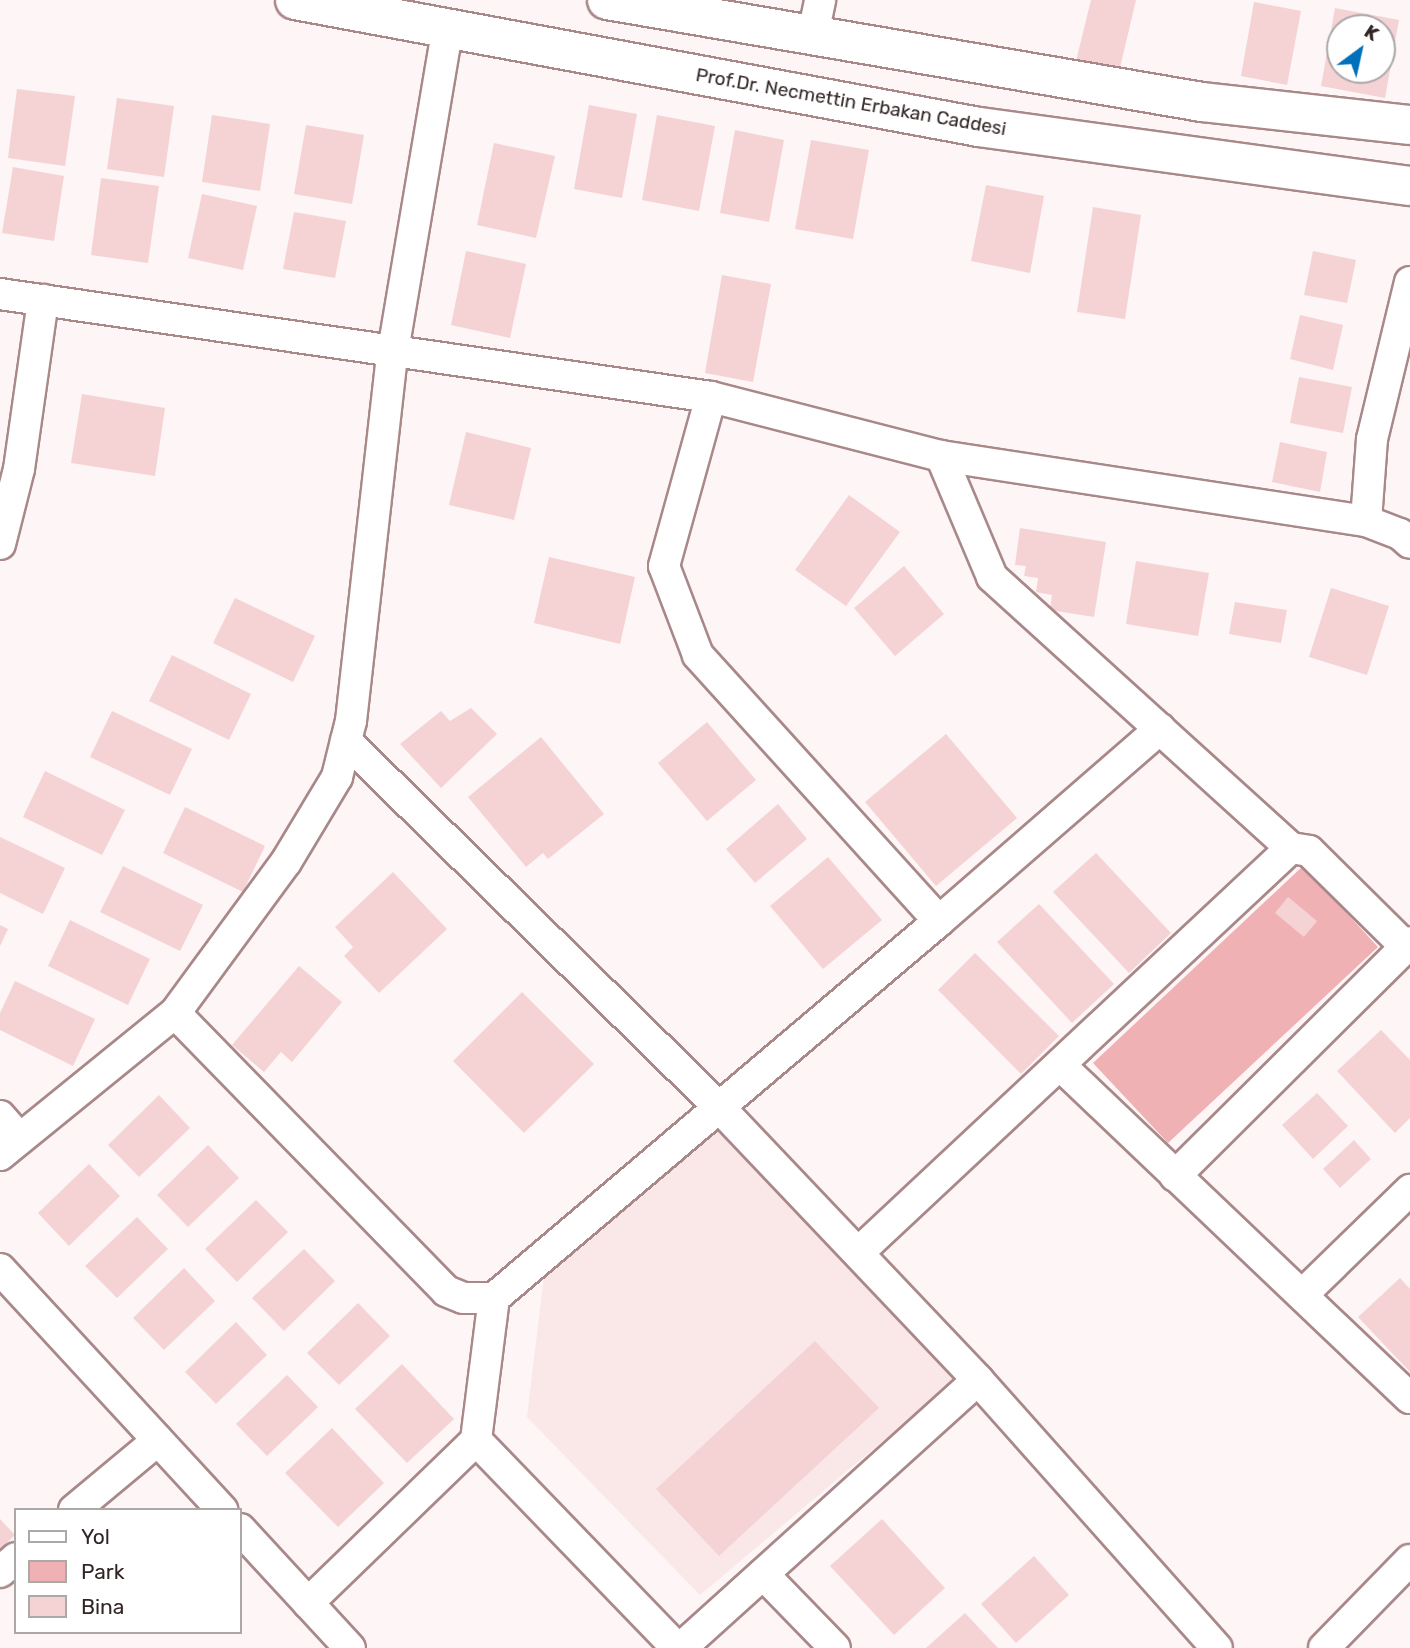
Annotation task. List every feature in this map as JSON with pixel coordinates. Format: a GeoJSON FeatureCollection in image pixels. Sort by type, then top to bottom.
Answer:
{"type":"FeatureCollection","features":[{"type":"Feature","properties":{"kind":"main road","name":"Prof.Dr. Necmettin Erbakan Caddesi"},"geometry":{"type":"LineString","coordinates":[[295,0],[460,13],[979,127],[1410,186]]}},
{"type":"Feature","properties":{"kind":"main road"},"geometry":{"type":"LineString","coordinates":[[420,0],[460,13]]}},
{"type":"Feature","properties":{"kind":"main road"},"geometry":{"type":"LineString","coordinates":[[607,0],[816,17],[1202,102],[1410,125]]}},
{"type":"Feature","properties":{"kind":"street"},"geometry":{"type":"LineString","coordinates":[[6,1136],[175,1013],[286,862],[337,777],[346,741],[394,348],[460,13]]}},
{"type":"Feature","properties":{"kind":"street"},"geometry":{"type":"LineString","coordinates":[[1366,521],[1372,439],[1410,282]]}},
{"type":"Feature","properties":{"kind":"street"},"geometry":{"type":"LineString","coordinates":[[0,294],[394,348],[711,397],[941,456],[1366,521],[1400,534],[1410,543]]}},
{"type":"Feature","properties":{"kind":"street"},"geometry":{"type":"LineString","coordinates":[[0,544],[19,469],[43,300]]}},
{"type":"Feature","properties":{"kind":"street"},"geometry":{"type":"LineString","coordinates":[[711,397],[664,566],[698,654],[939,922]]}},
{"type":"Feature","properties":{"kind":"street"},"geometry":{"type":"LineString","coordinates":[[941,456],[992,577],[1290,848],[1310,851],[1408,945],[1175,1175]]}},
{"type":"Feature","properties":{"kind":"street"},"geometry":{"type":"LineString","coordinates":[[175,1013],[446,1291],[463,1298],[494,1298],[939,922],[1160,729]]}},
{"type":"Feature","properties":{"kind":"street"},"geometry":{"type":"LineString","coordinates":[[346,741],[720,1108],[978,1380],[1217,1648]]}},
{"type":"Feature","properties":{"kind":"street"},"geometry":{"type":"LineString","coordinates":[[858,1253],[1290,848]]}},
{"type":"Feature","properties":{"kind":"street"},"geometry":{"type":"LineString","coordinates":[[1060,1065],[1410,1398]]}},
{"type":"Feature","properties":{"kind":"street"},"geometry":{"type":"LineString","coordinates":[[1303,1295],[1410,1191]]}},
{"type":"Feature","properties":{"kind":"street"},"geometry":{"type":"LineString","coordinates":[[0,1269],[220,1508]]}},
{"type":"Feature","properties":{"kind":"street"},"geometry":{"type":"LineString","coordinates":[[308,1603],[476,1440],[494,1298]]}},
{"type":"Feature","properties":{"kind":"street"},"geometry":{"type":"LineString","coordinates":[[476,1440],[679,1648],[978,1380]]}},
{"type":"Feature","properties":{"kind":"street"},"geometry":{"type":"LineString","coordinates":[[76,1508],[158,1440]]}},
{"type":"Feature","properties":{"kind":"street"},"geometry":{"type":"LineString","coordinates":[[242,1531],[350,1648]]}},
{"type":"Feature","properties":{"kind":"street"},"geometry":{"type":"LineString","coordinates":[[1324,1648],[1410,1560]]}},
{"type":"Feature","properties":{"kind":"street"},"geometry":{"type":"LineString","coordinates":[[0,1572],[14,1561]]}},
{"type":"Feature","properties":{"kind":"street"},"geometry":{"type":"LineString","coordinates":[[763,1574],[835,1648]]}},
{"type":"Feature","properties":{"kind":"shaded area"},"geometry":{"type":"Polygon","coordinates":[[[707,1129],[726,1133],[955,1380],[700,1595],[527,1417],[544,1276],[707,1129]]]}},
{"type":"Feature","properties":{"kind":"green space"},"geometry":{"type":"Polygon","coordinates":[[[1303,866],[1378,947],[1168,1143],[1093,1063],[1303,866]]]}},
{"type":"Feature","properties":{"kind":"building"},"geometry":{"type":"Polygon","coordinates":[[[1091,0],[1136,0],[1119,72],[1076,61],[1091,0]]]}},
{"type":"Feature","properties":{"kind":"building"},"geometry":{"type":"Polygon","coordinates":[[[1254,2],[1301,11],[1287,85],[1241,76],[1254,2]]]}},
{"type":"Feature","properties":{"kind":"building"},"geometry":{"type":"Polygon","coordinates":[[[1335,8],[1367,14],[1334,14],[1335,8]]]}},
{"type":"Feature","properties":{"kind":"building"},"geometry":{"type":"Polygon","coordinates":[[[1326,58],[1326,84],[1388,84],[1385,98],[1321,86],[1326,58]]]}},
{"type":"Feature","properties":{"kind":"building"},"geometry":{"type":"Polygon","coordinates":[[[17,89],[75,96],[65,166],[8,158],[17,89]]]}},
{"type":"Feature","properties":{"kind":"building"},"geometry":{"type":"Polygon","coordinates":[[[117,98],[174,106],[164,177],[107,169],[117,98]]]}},
{"type":"Feature","properties":{"kind":"building"},"geometry":{"type":"Polygon","coordinates":[[[589,105],[637,114],[622,198],[574,189],[589,105]]]}},
{"type":"Feature","properties":{"kind":"building"},"geometry":{"type":"Polygon","coordinates":[[[212,115],[270,124],[260,191],[202,182],[212,115]]]}},
{"type":"Feature","properties":{"kind":"building"},"geometry":{"type":"Polygon","coordinates":[[[657,115],[715,126],[699,211],[642,200],[657,115]]]}},
{"type":"Feature","properties":{"kind":"building"},"geometry":{"type":"Polygon","coordinates":[[[306,125],[364,135],[352,204],[294,194],[306,125]]]}},
{"type":"Feature","properties":{"kind":"building"},"geometry":{"type":"Polygon","coordinates":[[[735,130],[784,140],[769,222],[720,213],[735,130]]]}},
{"type":"Feature","properties":{"kind":"building"},"geometry":{"type":"Polygon","coordinates":[[[811,140],[869,150],[853,239],[795,229],[811,140]]]}},
{"type":"Feature","properties":{"kind":"building"},"geometry":{"type":"Polygon","coordinates":[[[494,143],[555,156],[536,238],[477,225],[494,143]]]}},
{"type":"Feature","properties":{"kind":"building"},"geometry":{"type":"Polygon","coordinates":[[[13,167],[64,176],[54,241],[2,233],[13,167]]]}},
{"type":"Feature","properties":{"kind":"building"},"geometry":{"type":"Polygon","coordinates":[[[101,178],[159,186],[148,263],[91,255],[101,178]]]}},
{"type":"Feature","properties":{"kind":"building"},"geometry":{"type":"Polygon","coordinates":[[[986,185],[1044,196],[1030,273],[971,261],[986,185]]]}},
{"type":"Feature","properties":{"kind":"building"},"geometry":{"type":"Polygon","coordinates":[[[202,194],[257,206],[243,270],[188,258],[202,194]]]}},
{"type":"Feature","properties":{"kind":"building"},"geometry":{"type":"Polygon","coordinates":[[[1093,207],[1141,215],[1125,319],[1077,312],[1093,207]]]}},
{"type":"Feature","properties":{"kind":"building"},"geometry":{"type":"Polygon","coordinates":[[[294,212],[346,221],[335,278],[283,269],[294,212]]]}},
{"type":"Feature","properties":{"kind":"building"},"geometry":{"type":"Polygon","coordinates":[[[466,251],[526,264],[510,338],[451,325],[466,251]]]}},
{"type":"Feature","properties":{"kind":"building"},"geometry":{"type":"Polygon","coordinates":[[[1313,251],[1356,260],[1347,303],[1304,295],[1313,251]]]}},
{"type":"Feature","properties":{"kind":"building"},"geometry":{"type":"Polygon","coordinates":[[[722,275],[771,284],[753,382],[705,373],[722,275]]]}},
{"type":"Feature","properties":{"kind":"building"},"geometry":{"type":"Polygon","coordinates":[[[1300,315],[1343,325],[1333,370],[1290,359],[1300,315]]]}},
{"type":"Feature","properties":{"kind":"building"},"geometry":{"type":"Polygon","coordinates":[[[1299,377],[1352,387],[1343,433],[1290,423],[1299,377]]]}},
{"type":"Feature","properties":{"kind":"building"},"geometry":{"type":"Polygon","coordinates":[[[82,394],[165,408],[155,476],[71,463],[82,394]]]}},
{"type":"Feature","properties":{"kind":"building"},"geometry":{"type":"Polygon","coordinates":[[[466,432],[531,448],[514,520],[449,505],[466,432]]]}},
{"type":"Feature","properties":{"kind":"building"},"geometry":{"type":"Polygon","coordinates":[[[1280,442],[1327,452],[1320,492],[1272,482],[1280,442]]]}},
{"type":"Feature","properties":{"kind":"building"},"geometry":{"type":"Polygon","coordinates":[[[849,495],[900,532],[846,606],[795,570],[849,495]]]}},
{"type":"Feature","properties":{"kind":"building"},"geometry":{"type":"Polygon","coordinates":[[[1020,528],[1106,542],[1094,617],[1050,610],[1052,595],[1036,592],[1038,578],[1024,576],[1026,566],[1015,565],[1020,528]]]}},
{"type":"Feature","properties":{"kind":"building"},"geometry":{"type":"Polygon","coordinates":[[[549,557],[635,577],[620,644],[534,623],[549,557]]]}},
{"type":"Feature","properties":{"kind":"building"},"geometry":{"type":"Polygon","coordinates":[[[1136,561],[1209,573],[1198,636],[1126,624],[1136,561]]]}},
{"type":"Feature","properties":{"kind":"building"},"geometry":{"type":"Polygon","coordinates":[[[904,566],[944,614],[895,656],[854,608],[904,566]]]}},
{"type":"Feature","properties":{"kind":"building"},"geometry":{"type":"Polygon","coordinates":[[[1331,588],[1389,606],[1367,675],[1309,657],[1331,588]]]}},
{"type":"Feature","properties":{"kind":"building"},"geometry":{"type":"Polygon","coordinates":[[[235,598],[315,636],[293,682],[213,643],[235,598]]]}},
{"type":"Feature","properties":{"kind":"building"},"geometry":{"type":"Polygon","coordinates":[[[1235,602],[1287,610],[1281,643],[1229,634],[1235,602]]]}},
{"type":"Feature","properties":{"kind":"building"},"geometry":{"type":"Polygon","coordinates":[[[172,655],[251,694],[229,740],[149,701],[172,655]]]}},
{"type":"Feature","properties":{"kind":"building"},"geometry":{"type":"Polygon","coordinates":[[[471,708],[497,734],[441,788],[400,744],[441,711],[450,721],[471,708]]]}},
{"type":"Feature","properties":{"kind":"building"},"geometry":{"type":"Polygon","coordinates":[[[112,711],[192,749],[170,795],[90,757],[112,711]]]}},
{"type":"Feature","properties":{"kind":"building"},"geometry":{"type":"Polygon","coordinates":[[[707,722],[756,780],[707,821],[658,763],[707,722]]]}},
{"type":"Feature","properties":{"kind":"building"},"geometry":{"type":"Polygon","coordinates":[[[946,734],[1017,818],[936,886],[865,802],[946,734]]]}},
{"type":"Feature","properties":{"kind":"building"},"geometry":{"type":"Polygon","coordinates":[[[541,737],[604,814],[548,859],[543,853],[526,867],[468,797],[541,737]]]}},
{"type":"Feature","properties":{"kind":"building"},"geometry":{"type":"Polygon","coordinates":[[[45,771],[125,810],[102,855],[23,817],[45,771]]]}},
{"type":"Feature","properties":{"kind":"building"},"geometry":{"type":"Polygon","coordinates":[[[778,804],[807,839],[755,883],[726,849],[778,804]]]}},
{"type":"Feature","properties":{"kind":"building"},"geometry":{"type":"Polygon","coordinates":[[[185,807],[265,846],[243,892],[163,853],[185,807]]]}},
{"type":"Feature","properties":{"kind":"building"},"geometry":{"type":"Polygon","coordinates":[[[0,837],[65,868],[43,914],[0,893],[0,837]]]}},
{"type":"Feature","properties":{"kind":"building"},"geometry":{"type":"Polygon","coordinates":[[[1096,853],[1171,933],[1129,973],[1053,892],[1096,853]]]}},
{"type":"Feature","properties":{"kind":"building"},"geometry":{"type":"Polygon","coordinates":[[[828,857],[882,920],[823,969],[770,906],[828,857]]]}},
{"type":"Feature","properties":{"kind":"building"},"geometry":{"type":"Polygon","coordinates":[[[123,866],[203,905],[180,951],[100,912],[123,866]]]}},
{"type":"Feature","properties":{"kind":"building"},"geometry":{"type":"Polygon","coordinates":[[[393,872],[447,929],[379,993],[344,956],[353,947],[335,927],[393,872]]]}},
{"type":"Feature","properties":{"kind":"building"},"geometry":{"type":"Polygon","coordinates":[[[1288,897],[1317,921],[1304,937],[1275,913],[1288,897]]]}},
{"type":"Feature","properties":{"kind":"building"},"geometry":{"type":"Polygon","coordinates":[[[1039,904],[1114,984],[1072,1023],[997,942],[1039,904]]]}},
{"type":"Feature","properties":{"kind":"building"},"geometry":{"type":"Polygon","coordinates":[[[70,920],[150,959],[128,1005],[48,966],[70,920]]]}},
{"type":"Feature","properties":{"kind":"building"},"geometry":{"type":"Polygon","coordinates":[[[0,925],[8,929],[0,946],[0,925]]]}},
{"type":"Feature","properties":{"kind":"building"},"geometry":{"type":"Polygon","coordinates":[[[975,953],[1059,1036],[1021,1074],[938,990],[975,953]]]}},
{"type":"Feature","properties":{"kind":"building"},"geometry":{"type":"Polygon","coordinates":[[[299,966],[342,1002],[292,1062],[281,1052],[264,1072],[232,1045],[299,966]]]}},
{"type":"Feature","properties":{"kind":"building"},"geometry":{"type":"Polygon","coordinates":[[[15,981],[95,1019],[73,1066],[0,1030],[0,1013],[15,981]]]}},
{"type":"Feature","properties":{"kind":"building"},"geometry":{"type":"Polygon","coordinates":[[[522,992],[594,1064],[524,1133],[453,1061],[522,992]]]}},
{"type":"Feature","properties":{"kind":"building"},"geometry":{"type":"Polygon","coordinates":[[[1381,1030],[1410,1060],[1410,1118],[1395,1133],[1337,1071],[1381,1030]]]}},
{"type":"Feature","properties":{"kind":"building"},"geometry":{"type":"Polygon","coordinates":[[[1317,1093],[1348,1126],[1313,1159],[1282,1125],[1317,1093]]]}},
{"type":"Feature","properties":{"kind":"building"},"geometry":{"type":"Polygon","coordinates":[[[159,1095],[190,1128],[139,1177],[108,1145],[159,1095]]]}},
{"type":"Feature","properties":{"kind":"building"},"geometry":{"type":"Polygon","coordinates":[[[1354,1140],[1371,1159],[1340,1188],[1323,1169],[1354,1140]]]}},
{"type":"Feature","properties":{"kind":"building"},"geometry":{"type":"Polygon","coordinates":[[[208,1145],[239,1178],[188,1227],[157,1195],[208,1145]]]}},
{"type":"Feature","properties":{"kind":"building"},"geometry":{"type":"Polygon","coordinates":[[[89,1164],[120,1196],[69,1246],[38,1213],[89,1164]]]}},
{"type":"Feature","properties":{"kind":"building"},"geometry":{"type":"Polygon","coordinates":[[[256,1200],[288,1232],[237,1282],[205,1249],[256,1200]]]}},
{"type":"Feature","properties":{"kind":"building"},"geometry":{"type":"Polygon","coordinates":[[[137,1217],[168,1249],[117,1298],[85,1266],[137,1217]]]}},
{"type":"Feature","properties":{"kind":"building"},"geometry":{"type":"Polygon","coordinates":[[[304,1249],[335,1281],[284,1331],[252,1298],[304,1249]]]}},
{"type":"Feature","properties":{"kind":"building"},"geometry":{"type":"Polygon","coordinates":[[[184,1268],[215,1301],[164,1350],[133,1318],[184,1268]]]}},
{"type":"Feature","properties":{"kind":"building"},"geometry":{"type":"Polygon","coordinates":[[[1400,1278],[1410,1289],[1410,1372],[1358,1317],[1400,1278]]]}},
{"type":"Feature","properties":{"kind":"building"},"geometry":{"type":"Polygon","coordinates":[[[358,1303],[390,1336],[339,1385],[307,1353],[358,1303]]]}},
{"type":"Feature","properties":{"kind":"building"},"geometry":{"type":"Polygon","coordinates":[[[236,1322],[267,1355],[216,1404],[185,1372],[236,1322]]]}},
{"type":"Feature","properties":{"kind":"building"},"geometry":{"type":"Polygon","coordinates":[[[815,1341],[879,1408],[719,1556],[656,1489],[815,1341]]]}},
{"type":"Feature","properties":{"kind":"building"},"geometry":{"type":"Polygon","coordinates":[[[402,1364],[454,1419],[407,1463],[355,1409],[402,1364]]]}},
{"type":"Feature","properties":{"kind":"building"},"geometry":{"type":"Polygon","coordinates":[[[287,1375],[318,1407],[267,1456],[236,1424],[287,1375]]]}},
{"type":"Feature","properties":{"kind":"building"},"geometry":{"type":"Polygon","coordinates":[[[332,1428],[384,1483],[338,1527],[285,1473],[332,1428]]]}},
{"type":"Feature","properties":{"kind":"building"},"geometry":{"type":"Polygon","coordinates":[[[0,1519],[14,1536],[0,1549],[0,1519]]]}},
{"type":"Feature","properties":{"kind":"building"},"geometry":{"type":"Polygon","coordinates":[[[882,1519],[945,1588],[894,1635],[830,1566],[882,1519]]]}},
{"type":"Feature","properties":{"kind":"building"},"geometry":{"type":"Polygon","coordinates":[[[1034,1556],[1069,1595],[1016,1643],[981,1604],[1034,1556]]]}},
{"type":"Feature","properties":{"kind":"building"},"geometry":{"type":"Polygon","coordinates":[[[965,1613],[998,1648],[926,1648],[965,1613]]]}}]}
